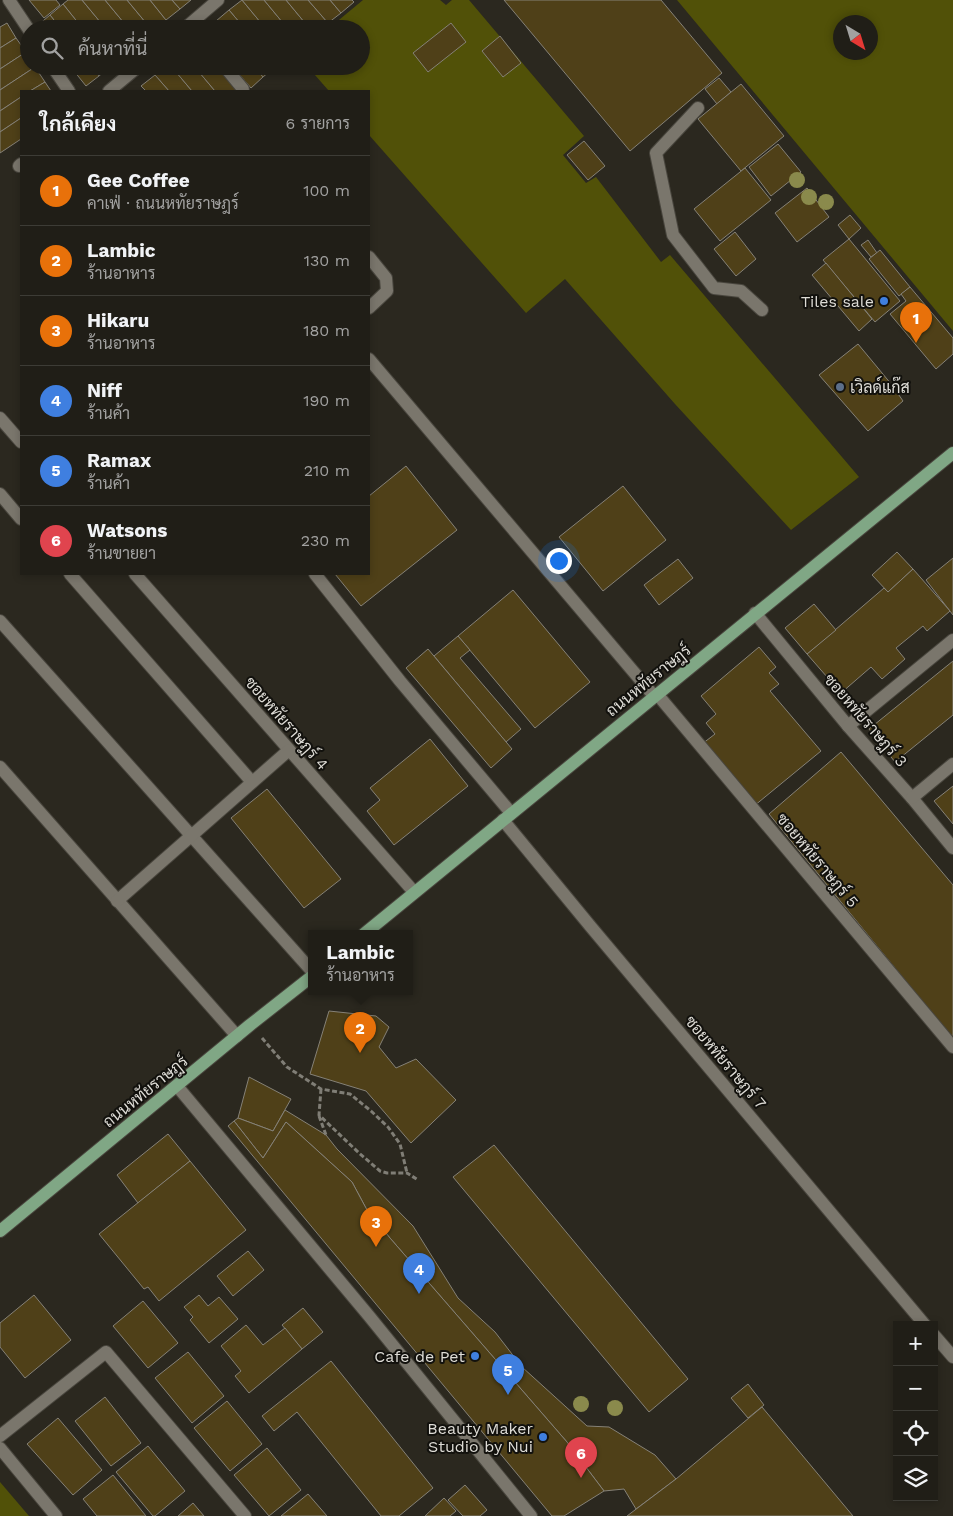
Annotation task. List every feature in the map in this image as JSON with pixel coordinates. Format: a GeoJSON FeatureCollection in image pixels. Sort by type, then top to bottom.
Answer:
{"type":"FeatureCollection","features":[{"type":"Feature","properties":{"kind":"main road","name":"ถนนหทัยราษฎร์"},"geometry":{"type":"LineString","coordinates":[[369,930],[953,453]]}},
{"type":"Feature","properties":{"kind":"main road","name":"ถนนหทัยราษฎร์"},"geometry":{"type":"LineString","coordinates":[[0,1231],[308,978]]}},
{"type":"Feature","properties":{"kind":"street"},"geometry":{"type":"LineString","coordinates":[[9,0],[22,20]]}},
{"type":"Feature","properties":{"kind":"street"},"geometry":{"type":"LineString","coordinates":[[196,20],[218,0]]}},
{"type":"Feature","properties":{"kind":"street"},"geometry":{"type":"LineString","coordinates":[[58,75],[68,90]]}},
{"type":"Feature","properties":{"kind":"street"},"geometry":{"type":"LineString","coordinates":[[110,90],[128,75]]}},
{"type":"Feature","properties":{"kind":"street"},"geometry":{"type":"LineString","coordinates":[[231,75],[243,89]]}},
{"type":"Feature","properties":{"kind":"street"},"geometry":{"type":"LineString","coordinates":[[698,108],[656,153],[672,236],[714,288],[741,290],[762,310]]}},
{"type":"Feature","properties":{"kind":"street"},"geometry":{"type":"LineString","coordinates":[[370,258],[386,278],[387,291],[370,307]]}},
{"type":"Feature","properties":{"kind":"street","name":"ซอยหทัยราษฎร์ 5"},"geometry":{"type":"LineString","coordinates":[[370,360],[953,1047]]}},
{"type":"Feature","properties":{"kind":"street"},"geometry":{"type":"LineString","coordinates":[[0,418],[20,441]]}},
{"type":"Feature","properties":{"kind":"street"},"geometry":{"type":"LineString","coordinates":[[0,494],[20,517]]}},
{"type":"Feature","properties":{"kind":"street"},"geometry":{"type":"LineString","coordinates":[[71,575],[252,782]]}},
{"type":"Feature","properties":{"kind":"street","name":"ซอยหทัยราษฎร์ 4"},"geometry":{"type":"LineString","coordinates":[[137,575],[414,892]]}},
{"type":"Feature","properties":{"kind":"street","name":"ซอยหทัยราษฎร์ 7"},"geometry":{"type":"LineString","coordinates":[[316,575],[507,816],[591,927],[923,1321]]}},
{"type":"Feature","properties":{"kind":"street","name":"ซอยหทัยราษฎร์ 3"},"geometry":{"type":"LineString","coordinates":[[755,613],[848,726],[912,798],[953,848]]}},
{"type":"Feature","properties":{"kind":"street"},"geometry":{"type":"LineString","coordinates":[[0,621],[308,967]]}},
{"type":"Feature","properties":{"kind":"street"},"geometry":{"type":"LineString","coordinates":[[848,726],[953,640]]}},
{"type":"Feature","properties":{"kind":"street"},"geometry":{"type":"LineString","coordinates":[[117,900],[289,750]]}},
{"type":"Feature","properties":{"kind":"street"},"geometry":{"type":"LineString","coordinates":[[912,798],[953,764]]}},
{"type":"Feature","properties":{"kind":"street"},"geometry":{"type":"LineString","coordinates":[[0,767],[237,1036]]}},
{"type":"Feature","properties":{"kind":"street"},"geometry":{"type":"LineString","coordinates":[[177,1086],[369,1316],[531,1516]]}},
{"type":"Feature","properties":{"kind":"street"},"geometry":{"type":"LineString","coordinates":[[938,1340],[953,1358]]}},
{"type":"Feature","properties":{"kind":"street"},"geometry":{"type":"LineString","coordinates":[[0,1436],[106,1352],[245,1516]]}},
{"type":"Feature","properties":{"kind":"street"},"geometry":{"type":"LineString","coordinates":[[0,1448],[56,1516]]}},
{"type":"Feature","properties":{"kind":"path"},"geometry":{"type":"LineString","coordinates":[[269,1047],[287,1067],[321,1089],[350,1094],[388,1127],[400,1144],[408,1173]]}},
{"type":"Feature","properties":{"kind":"path"},"geometry":{"type":"LineString","coordinates":[[321,1089],[319,1115],[326,1135]]}},
{"type":"Feature","properties":{"kind":"path"},"geometry":{"type":"LineString","coordinates":[[319,1115],[358,1153],[380,1171],[408,1173],[418,1180]]}},
{"type":"Feature","properties":{"kind":"shaded area"},"geometry":{"type":"Polygon","coordinates":[[[363,0],[440,0],[446,5],[452,0],[469,0],[584,136],[563,155],[586,183],[596,177],[661,262],[670,255],[859,477],[791,530],[675,404],[565,279],[526,313],[370,136],[370,90],[328,90],[315,75],[370,75],[370,20],[339,20],[363,0]]]}},
{"type":"Feature","properties":{"kind":"shaded area"},"geometry":{"type":"Polygon","coordinates":[[[677,0],[953,0],[953,331],[677,0]]]}},
{"type":"Feature","properties":{"kind":"shaded area"},"geometry":{"type":"Polygon","coordinates":[[[0,1482],[29,1516],[0,1516],[0,1482]]]}},
{"type":"Feature","properties":{"kind":"building"},"geometry":{"type":"Polygon","coordinates":[[[29,0],[56,0],[60,5],[44,18],[29,0]]]}},
{"type":"Feature","properties":{"kind":"building"},"geometry":{"type":"Polygon","coordinates":[[[68,0],[82,0],[99,20],[76,20],[63,4],[68,0]]]}},
{"type":"Feature","properties":{"kind":"building"},"geometry":{"type":"Polygon","coordinates":[[[82,0],[105,0],[122,20],[99,20],[82,0]]]}},
{"type":"Feature","properties":{"kind":"building"},"geometry":{"type":"Polygon","coordinates":[[[105,0],[127,0],[144,20],[122,20],[105,0]]]}},
{"type":"Feature","properties":{"kind":"building"},"geometry":{"type":"Polygon","coordinates":[[[127,0],[150,0],[166,20],[144,20],[127,0]]]}},
{"type":"Feature","properties":{"kind":"building"},"geometry":{"type":"Polygon","coordinates":[[[150,0],[172,0],[180,9],[166,20],[150,0]]]}},
{"type":"Feature","properties":{"kind":"building"},"geometry":{"type":"Polygon","coordinates":[[[172,0],[191,0],[180,9],[172,0]]]}},
{"type":"Feature","properties":{"kind":"building"},"geometry":{"type":"Polygon","coordinates":[[[242,0],[259,20],[237,20],[229,10],[242,0]]]}},
{"type":"Feature","properties":{"kind":"building"},"geometry":{"type":"Polygon","coordinates":[[[242,0],[264,0],[281,20],[259,20],[242,0]]]}},
{"type":"Feature","properties":{"kind":"building"},"geometry":{"type":"Polygon","coordinates":[[[264,0],[286,0],[303,20],[281,20],[264,0]]]}},
{"type":"Feature","properties":{"kind":"building"},"geometry":{"type":"Polygon","coordinates":[[[286,0],[308,0],[325,20],[303,20],[286,0]]]}},
{"type":"Feature","properties":{"kind":"building"},"geometry":{"type":"Polygon","coordinates":[[[308,0],[330,0],[341,13],[332,20],[325,20],[308,0]]]}},
{"type":"Feature","properties":{"kind":"building"},"geometry":{"type":"Polygon","coordinates":[[[330,0],[352,0],[354,2],[341,13],[330,0]]]}},
{"type":"Feature","properties":{"kind":"building"},"geometry":{"type":"Polygon","coordinates":[[[504,0],[661,0],[722,73],[630,151],[504,0]]]}},
{"type":"Feature","properties":{"kind":"building"},"geometry":{"type":"Polygon","coordinates":[[[63,4],[76,20],[54,20],[50,15],[63,4]]]}},
{"type":"Feature","properties":{"kind":"building"},"geometry":{"type":"Polygon","coordinates":[[[229,10],[237,20],[217,20],[229,10]]]}},
{"type":"Feature","properties":{"kind":"building"},"geometry":{"type":"Polygon","coordinates":[[[50,15],[54,20],[44,20],[50,15]]]}},
{"type":"Feature","properties":{"kind":"building"},"geometry":{"type":"Polygon","coordinates":[[[7,23],[16,38],[0,48],[0,27],[7,23]]]}},
{"type":"Feature","properties":{"kind":"building"},"geometry":{"type":"Polygon","coordinates":[[[451,23],[466,42],[428,72],[413,53],[451,23]]]}},
{"type":"Feature","properties":{"kind":"building"},"geometry":{"type":"Polygon","coordinates":[[[500,36],[521,63],[503,77],[482,51],[500,36]]]}},
{"type":"Feature","properties":{"kind":"building"},"geometry":{"type":"Polygon","coordinates":[[[16,38],[20,44],[20,56],[0,69],[0,48],[16,38]]]}},
{"type":"Feature","properties":{"kind":"building"},"geometry":{"type":"Polygon","coordinates":[[[20,56],[20,75],[23,75],[0,90],[0,69],[20,56]]]}},
{"type":"Feature","properties":{"kind":"building"},"geometry":{"type":"Polygon","coordinates":[[[23,75],[40,75],[45,82],[32,90],[20,90],[20,98],[0,111],[0,90],[23,75]]]}},
{"type":"Feature","properties":{"kind":"building"},"geometry":{"type":"Polygon","coordinates":[[[77,75],[98,75],[99,76],[86,86],[77,75]]]}},
{"type":"Feature","properties":{"kind":"building"},"geometry":{"type":"Polygon","coordinates":[[[155,75],[179,75],[191,90],[168,90],[155,75]]]}},
{"type":"Feature","properties":{"kind":"building"},"geometry":{"type":"Polygon","coordinates":[[[155,75],[168,90],[145,90],[141,86],[155,75]]]}},
{"type":"Feature","properties":{"kind":"building"},"geometry":{"type":"Polygon","coordinates":[[[179,75],[202,75],[214,90],[191,90],[179,75]]]}},
{"type":"Feature","properties":{"kind":"building"},"geometry":{"type":"Polygon","coordinates":[[[202,75],[224,75],[236,90],[214,90],[202,75]]]}},
{"type":"Feature","properties":{"kind":"building"},"geometry":{"type":"Polygon","coordinates":[[[240,75],[261,75],[263,77],[251,88],[240,75]]]}},
{"type":"Feature","properties":{"kind":"building"},"geometry":{"type":"Polygon","coordinates":[[[719,78],[731,92],[717,104],[705,89],[719,78]]]}},
{"type":"Feature","properties":{"kind":"building"},"geometry":{"type":"Polygon","coordinates":[[[45,82],[50,90],[32,90],[45,82]]]}},
{"type":"Feature","properties":{"kind":"building"},"geometry":{"type":"Polygon","coordinates":[[[741,84],[784,136],[741,171],[698,119],[741,84]]]}},
{"type":"Feature","properties":{"kind":"building"},"geometry":{"type":"Polygon","coordinates":[[[20,98],[20,119],[0,132],[0,111],[20,98]]]}},
{"type":"Feature","properties":{"kind":"building"},"geometry":{"type":"Polygon","coordinates":[[[20,119],[20,140],[0,153],[0,132],[20,119]]]}},
{"type":"Feature","properties":{"kind":"building"},"geometry":{"type":"Polygon","coordinates":[[[584,141],[605,166],[588,180],[567,155],[584,141]]]}},
{"type":"Feature","properties":{"kind":"building"},"geometry":{"type":"Polygon","coordinates":[[[778,144],[801,172],[771,196],[749,167],[778,144]]]}},
{"type":"Feature","properties":{"kind":"building"},"geometry":{"type":"Polygon","coordinates":[[[745,168],[771,200],[720,241],[694,209],[745,168]]]}},
{"type":"Feature","properties":{"kind":"building"},"geometry":{"type":"Polygon","coordinates":[[[807,188],[829,217],[797,242],[775,213],[807,188]]]}},
{"type":"Feature","properties":{"kind":"building"},"geometry":{"type":"Polygon","coordinates":[[[850,215],[861,228],[849,239],[838,225],[850,215]]]}},
{"type":"Feature","properties":{"kind":"building"},"geometry":{"type":"Polygon","coordinates":[[[735,232],[756,259],[736,276],[714,249],[735,232]]]}},
{"type":"Feature","properties":{"kind":"building"},"geometry":{"type":"Polygon","coordinates":[[[849,239],[900,301],[875,322],[823,260],[849,239]]]}},
{"type":"Feature","properties":{"kind":"building"},"geometry":{"type":"Polygon","coordinates":[[[868,240],[877,253],[871,257],[861,245],[868,240]]]}},
{"type":"Feature","properties":{"kind":"building"},"geometry":{"type":"Polygon","coordinates":[[[880,250],[910,287],[899,296],[869,259],[880,250]]]}},
{"type":"Feature","properties":{"kind":"building"},"geometry":{"type":"Polygon","coordinates":[[[826,263],[872,319],[859,331],[812,275],[826,263]]]}},
{"type":"Feature","properties":{"kind":"building"},"geometry":{"type":"Polygon","coordinates":[[[910,287],[953,338],[953,354],[936,369],[890,314],[906,301],[901,294],[910,287]]]}},
{"type":"Feature","properties":{"kind":"building"},"geometry":{"type":"Polygon","coordinates":[[[858,344],[903,401],[868,431],[819,375],[858,344]]]}},
{"type":"Feature","properties":{"kind":"building"},"geometry":{"type":"Polygon","coordinates":[[[406,466],[457,530],[361,606],[336,575],[370,575],[370,495],[406,466]]]}},
{"type":"Feature","properties":{"kind":"building"},"geometry":{"type":"Polygon","coordinates":[[[623,486],[666,540],[603,591],[559,537],[623,486]]]}},
{"type":"Feature","properties":{"kind":"building"},"geometry":{"type":"Polygon","coordinates":[[[897,552],[913,569],[888,592],[872,575],[897,552]]]}},
{"type":"Feature","properties":{"kind":"building"},"geometry":{"type":"Polygon","coordinates":[[[953,558],[953,615],[926,580],[953,558]]]}},
{"type":"Feature","properties":{"kind":"building"},"geometry":{"type":"Polygon","coordinates":[[[678,559],[693,578],[659,605],[644,585],[678,559]]]}},
{"type":"Feature","properties":{"kind":"building"},"geometry":{"type":"Polygon","coordinates":[[[913,569],[950,611],[927,631],[923,626],[896,648],[905,659],[882,679],[871,667],[841,693],[807,654],[884,588],[888,592],[913,569]]]}},
{"type":"Feature","properties":{"kind":"building"},"geometry":{"type":"Polygon","coordinates":[[[513,590],[590,682],[535,728],[458,636],[513,590]]]}},
{"type":"Feature","properties":{"kind":"building"},"geometry":{"type":"Polygon","coordinates":[[[814,604],[836,630],[807,654],[785,628],[814,604]]]}},
{"type":"Feature","properties":{"kind":"building"},"geometry":{"type":"Polygon","coordinates":[[[458,636],[470,650],[460,658],[521,729],[506,742],[434,656],[458,636]]]}},
{"type":"Feature","properties":{"kind":"building"},"geometry":{"type":"Polygon","coordinates":[[[759,647],[776,667],[769,673],[779,684],[770,691],[821,751],[754,806],[702,744],[715,734],[706,723],[716,714],[701,696],[759,647]]]}},
{"type":"Feature","properties":{"kind":"building"},"geometry":{"type":"Polygon","coordinates":[[[428,649],[512,749],[491,768],[406,668],[428,649]]]}},
{"type":"Feature","properties":{"kind":"building"},"geometry":{"type":"Polygon","coordinates":[[[953,661],[953,715],[895,762],[869,729],[953,661]]]}},
{"type":"Feature","properties":{"kind":"building"},"geometry":{"type":"Polygon","coordinates":[[[430,739],[468,786],[394,845],[367,811],[380,800],[370,788],[430,739]]]}},
{"type":"Feature","properties":{"kind":"building"},"geometry":{"type":"Polygon","coordinates":[[[841,752],[953,885],[953,1039],[769,814],[841,752]]]}},
{"type":"Feature","properties":{"kind":"building"},"geometry":{"type":"Polygon","coordinates":[[[953,786],[953,824],[934,801],[953,786]]]}},
{"type":"Feature","properties":{"kind":"building"},"geometry":{"type":"Polygon","coordinates":[[[267,789],[341,879],[304,908],[231,818],[267,789]]]}},
{"type":"Feature","properties":{"kind":"building"},"geometry":{"type":"Polygon","coordinates":[[[329,1011],[376,1016],[389,1027],[379,1047],[396,1068],[416,1059],[456,1100],[411,1143],[366,1091],[310,1074],[329,1011]]]}},
{"type":"Feature","properties":{"kind":"building"},"geometry":{"type":"Polygon","coordinates":[[[249,1077],[291,1099],[273,1131],[238,1118],[249,1077]]]}},
{"type":"Feature","properties":{"kind":"building"},"geometry":{"type":"Polygon","coordinates":[[[285,1110],[326,1135],[337,1149],[413,1226],[458,1298],[495,1332],[522,1367],[587,1426],[609,1427],[655,1455],[676,1479],[636,1509],[624,1489],[604,1491],[567,1442],[367,1210],[352,1182],[286,1122],[263,1158],[234,1121],[238,1118],[273,1131],[285,1110]]]}},
{"type":"Feature","properties":{"kind":"building"},"geometry":{"type":"Polygon","coordinates":[[[234,1121],[263,1158],[286,1122],[352,1182],[367,1210],[567,1442],[604,1491],[564,1516],[552,1516],[228,1126],[234,1121]]]}},
{"type":"Feature","properties":{"kind":"building"},"geometry":{"type":"Polygon","coordinates":[[[168,1134],[190,1161],[138,1203],[117,1175],[168,1134]]]}},
{"type":"Feature","properties":{"kind":"building"},"geometry":{"type":"Polygon","coordinates":[[[494,1145],[688,1379],[649,1412],[453,1177],[494,1145]]]}},
{"type":"Feature","properties":{"kind":"building"},"geometry":{"type":"Polygon","coordinates":[[[190,1161],[246,1230],[159,1301],[148,1287],[144,1289],[99,1234],[190,1161]]]}},
{"type":"Feature","properties":{"kind":"building"},"geometry":{"type":"Polygon","coordinates":[[[248,1251],[264,1270],[233,1296],[217,1276],[248,1251]]]}},
{"type":"Feature","properties":{"kind":"building"},"geometry":{"type":"Polygon","coordinates":[[[34,1295],[71,1340],[25,1378],[0,1347],[0,1323],[34,1295]]]}},
{"type":"Feature","properties":{"kind":"building"},"geometry":{"type":"Polygon","coordinates":[[[199,1295],[208,1306],[219,1297],[238,1319],[209,1343],[190,1320],[193,1317],[184,1307],[199,1295]]]}},
{"type":"Feature","properties":{"kind":"building"},"geometry":{"type":"Polygon","coordinates":[[[143,1301],[178,1343],[148,1368],[113,1326],[143,1301]]]}},
{"type":"Feature","properties":{"kind":"building"},"geometry":{"type":"Polygon","coordinates":[[[303,1308],[323,1332],[302,1349],[282,1325],[303,1308]]]}},
{"type":"Feature","properties":{"kind":"building"},"geometry":{"type":"Polygon","coordinates":[[[246,1325],[263,1345],[285,1328],[302,1349],[249,1393],[235,1376],[241,1371],[221,1346],[246,1325]]]}},
{"type":"Feature","properties":{"kind":"building"},"geometry":{"type":"Polygon","coordinates":[[[188,1352],[224,1396],[192,1423],[155,1378],[188,1352]]]}},
{"type":"Feature","properties":{"kind":"building"},"geometry":{"type":"Polygon","coordinates":[[[331,1361],[433,1488],[399,1516],[381,1516],[297,1412],[274,1431],[262,1416],[331,1361]]]}},
{"type":"Feature","properties":{"kind":"building"},"geometry":{"type":"Polygon","coordinates":[[[748,1384],[764,1405],[748,1418],[731,1398],[748,1384]]]}},
{"type":"Feature","properties":{"kind":"building"},"geometry":{"type":"Polygon","coordinates":[[[105,1397],[141,1443],[111,1466],[75,1421],[105,1397]]]}},
{"type":"Feature","properties":{"kind":"building"},"geometry":{"type":"Polygon","coordinates":[[[227,1401],[262,1444],[230,1471],[194,1428],[227,1401]]]}},
{"type":"Feature","properties":{"kind":"building"},"geometry":{"type":"Polygon","coordinates":[[[762,1407],[853,1516],[627,1516],[676,1479],[762,1407]]]}},
{"type":"Feature","properties":{"kind":"building"},"geometry":{"type":"Polygon","coordinates":[[[58,1418],[102,1470],[73,1495],[27,1444],[58,1418]]]}},
{"type":"Feature","properties":{"kind":"building"},"geometry":{"type":"Polygon","coordinates":[[[148,1446],[185,1491],[155,1516],[116,1472],[148,1446]]]}},
{"type":"Feature","properties":{"kind":"building"},"geometry":{"type":"Polygon","coordinates":[[[267,1448],[301,1490],[269,1516],[234,1475],[267,1448]]]}},
{"type":"Feature","properties":{"kind":"building"},"geometry":{"type":"Polygon","coordinates":[[[113,1475],[146,1516],[97,1516],[83,1499],[113,1475]]]}},
{"type":"Feature","properties":{"kind":"building"},"geometry":{"type":"Polygon","coordinates":[[[465,1485],[487,1510],[480,1516],[463,1516],[448,1500],[465,1485]]]}},
{"type":"Feature","properties":{"kind":"building"},"geometry":{"type":"Polygon","coordinates":[[[308,1494],[327,1516],[281,1516],[308,1494]]]}},
{"type":"Feature","properties":{"kind":"building"},"geometry":{"type":"Polygon","coordinates":[[[444,1498],[456,1511],[450,1516],[425,1516],[444,1498]]]}},
{"type":"Feature","properties":{"kind":"building"},"geometry":{"type":"Polygon","coordinates":[[[193,1503],[204,1516],[178,1516],[193,1503]]]}},
{"type":"Feature","properties":{"kind":"place","name":"Tiles sale"},"geometry":{"type":"Point","coordinates":[884,301]}},
{"type":"Feature","properties":{"kind":"place","name":"Gee Coffee"},"geometry":{"type":"Point","coordinates":[916,343]}},
{"type":"Feature","properties":{"kind":"place","name":"เวิลด์แก๊ส"},"geometry":{"type":"Point","coordinates":[840,387]}},
{"type":"Feature","properties":{"kind":"place","name":"Lambic"},"geometry":{"type":"Point","coordinates":[360,1053]}},
{"type":"Feature","properties":{"kind":"place","name":"Hikaru"},"geometry":{"type":"Point","coordinates":[376,1247]}},
{"type":"Feature","properties":{"kind":"place","name":"Niff"},"geometry":{"type":"Point","coordinates":[419,1294]}},
{"type":"Feature","properties":{"kind":"place","name":"Cafe de Pet"},"geometry":{"type":"Point","coordinates":[475,1356]}},
{"type":"Feature","properties":{"kind":"place","name":"Ramax"},"geometry":{"type":"Point","coordinates":[508,1395]}},
{"type":"Feature","properties":{"kind":"place","name":"Beauty Maker Studio by Nui"},"geometry":{"type":"Point","coordinates":[543,1437]}},
{"type":"Feature","properties":{"kind":"place","name":"Watsons"},"geometry":{"type":"Point","coordinates":[581,1478]}}]}
